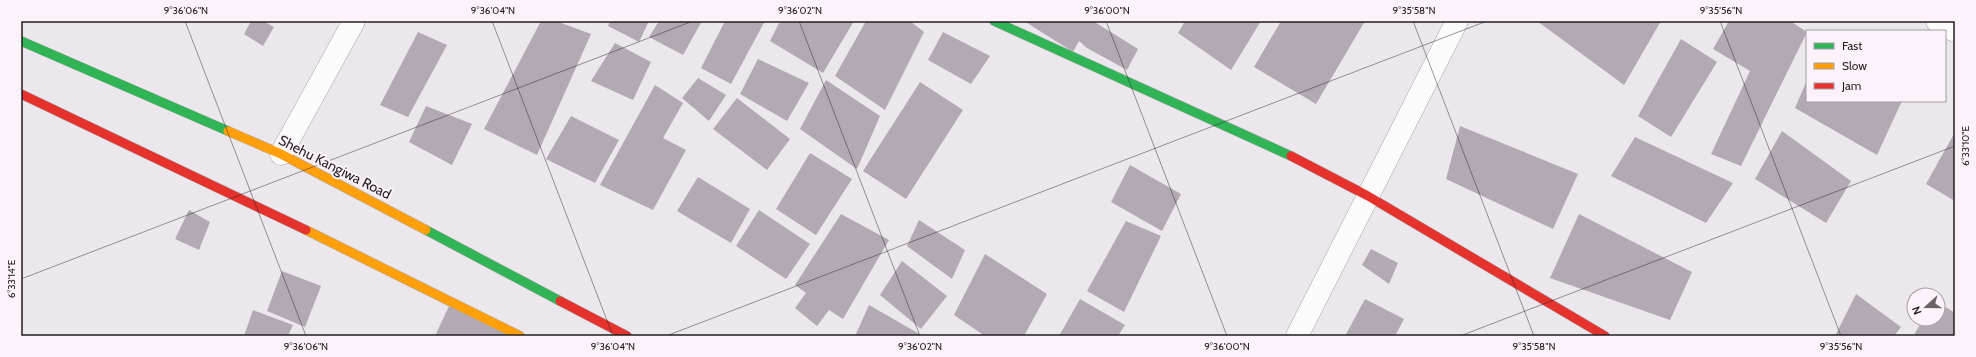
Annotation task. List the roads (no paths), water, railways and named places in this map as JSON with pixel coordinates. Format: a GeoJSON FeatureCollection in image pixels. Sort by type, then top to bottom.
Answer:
{"type":"FeatureCollection","features":[{"type":"Feature","properties":{"kind":"main road"},"geometry":{"type":"LineString","coordinates":[[994,21],[1308,164],[1368,196],[1605,336]]}},
{"type":"Feature","properties":{"kind":"main road","name":"Shehu Kangiwa Road"},"geometry":{"type":"LineString","coordinates":[[21,41],[281,154],[627,336]]}},
{"type":"Feature","properties":{"kind":"main road"},"geometry":{"type":"LineString","coordinates":[[21,94],[257,205],[520,336]]}},
{"type":"Feature","properties":{"kind":"street"},"geometry":{"type":"LineString","coordinates":[[281,154],[354,21]]}},
{"type":"Feature","properties":{"kind":"street"},"geometry":{"type":"LineString","coordinates":[[1297,336],[1456,21]]}},
{"type":"Feature","properties":{"kind":"street"},"geometry":{"type":"LineString","coordinates":[[1937,21],[1955,31]]}}]}
